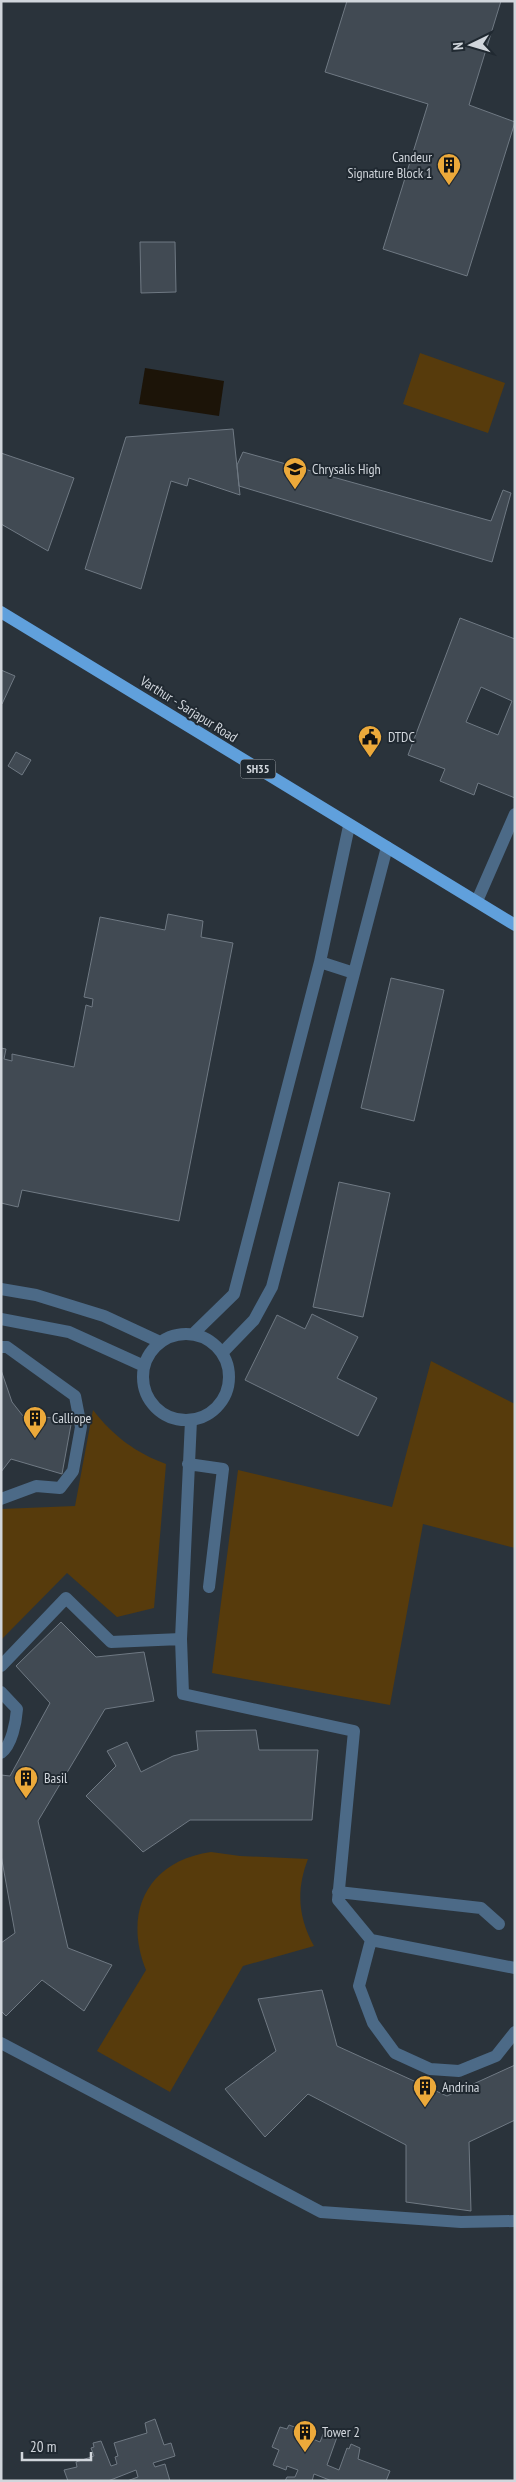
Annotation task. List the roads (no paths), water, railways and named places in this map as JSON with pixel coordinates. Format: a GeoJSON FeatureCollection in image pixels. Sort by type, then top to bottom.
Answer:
{"type":"FeatureCollection","features":[{"type":"Feature","properties":{"kind":"main road","name":"Varthur - Sarjapur Road"},"geometry":{"type":"LineString","coordinates":[[1,612],[349,826],[515,925]]}},
{"type":"Feature","properties":{"kind":"street"},"geometry":{"type":"LineString","coordinates":[[477,901],[515,814]]}},
{"type":"Feature","properties":{"kind":"street"},"geometry":{"type":"LineString","coordinates":[[193,1334],[234,1294],[320,962],[349,826]]}},
{"type":"Feature","properties":{"kind":"street"},"geometry":{"type":"LineString","coordinates":[[222,1353],[254,1320],[272,1287],[386,847]]}},
{"type":"Feature","properties":{"kind":"street"},"geometry":{"type":"LineString","coordinates":[[320,962],[354,973]]}},
{"type":"Feature","properties":{"kind":"street"},"geometry":{"type":"LineString","coordinates":[[1,1289],[36,1295],[104,1316],[160,1342]]}},
{"type":"Feature","properties":{"kind":"street"},"geometry":{"type":"LineString","coordinates":[[1,1318],[69,1332],[144,1366]]}},
{"type":"Feature","properties":{"kind":"street"},"geometry":{"type":"LineString","coordinates":[[193,1334],[210,1340],[222,1353],[229,1369],[227,1390],[222,1402],[213,1411],[203,1417],[179,1420],[157,1409],[145,1390],[144,1366],[153,1349],[160,1342],[176,1335],[193,1334]]}},
{"type":"Feature","properties":{"kind":"street"},"geometry":{"type":"LineString","coordinates":[[1,1347],[7,1347],[75,1396],[81,1427],[73,1471],[60,1488],[36,1486],[1,1499]]}},
{"type":"Feature","properties":{"kind":"street"},"geometry":{"type":"LineString","coordinates":[[191,1420],[180,1639],[183,1694],[354,1731],[338,1900],[371,1940],[515,1968]]}},
{"type":"Feature","properties":{"kind":"street"},"geometry":{"type":"LineString","coordinates":[[188,1464],[223,1469],[209,1587]]}},
{"type":"Feature","properties":{"kind":"street"},"geometry":{"type":"LineString","coordinates":[[1,1666],[66,1598],[111,1642],[180,1639]]}},
{"type":"Feature","properties":{"kind":"street"},"geometry":{"type":"LineString","coordinates":[[1,1692],[17,1709],[16,1719],[6,1749],[1,1754]]}},
{"type":"Feature","properties":{"kind":"street"},"geometry":{"type":"LineString","coordinates":[[338,1892],[481,1908],[499,1924]]}},
{"type":"Feature","properties":{"kind":"street"},"geometry":{"type":"LineString","coordinates":[[371,1940],[359,1986],[373,2023],[395,2053],[430,2069],[459,2071],[496,2056],[515,2032]]}},
{"type":"Feature","properties":{"kind":"street"},"geometry":{"type":"LineString","coordinates":[[1,2043],[321,2212],[462,2222],[515,2221]]}},
{"type":"Feature","properties":{"kind":"place","name":"Candeur Signature Block 1"},"geometry":{"type":"Point","coordinates":[449,186]}},
{"type":"Feature","properties":{"kind":"place","name":"Chrysalis High"},"geometry":{"type":"Point","coordinates":[295,490]}},
{"type":"Feature","properties":{"kind":"place","name":"DTDC"},"geometry":{"type":"Point","coordinates":[370,758]}},
{"type":"Feature","properties":{"kind":"place","name":"Calliope"},"geometry":{"type":"Point","coordinates":[35,1439]}},
{"type":"Feature","properties":{"kind":"place","name":"Basil"},"geometry":{"type":"Point","coordinates":[26,1799]}},
{"type":"Feature","properties":{"kind":"place","name":"Andrina"},"geometry":{"type":"Point","coordinates":[425,2108]}},
{"type":"Feature","properties":{"kind":"place","name":"Tower 2"},"geometry":{"type":"Point","coordinates":[305,2453]}}]}
